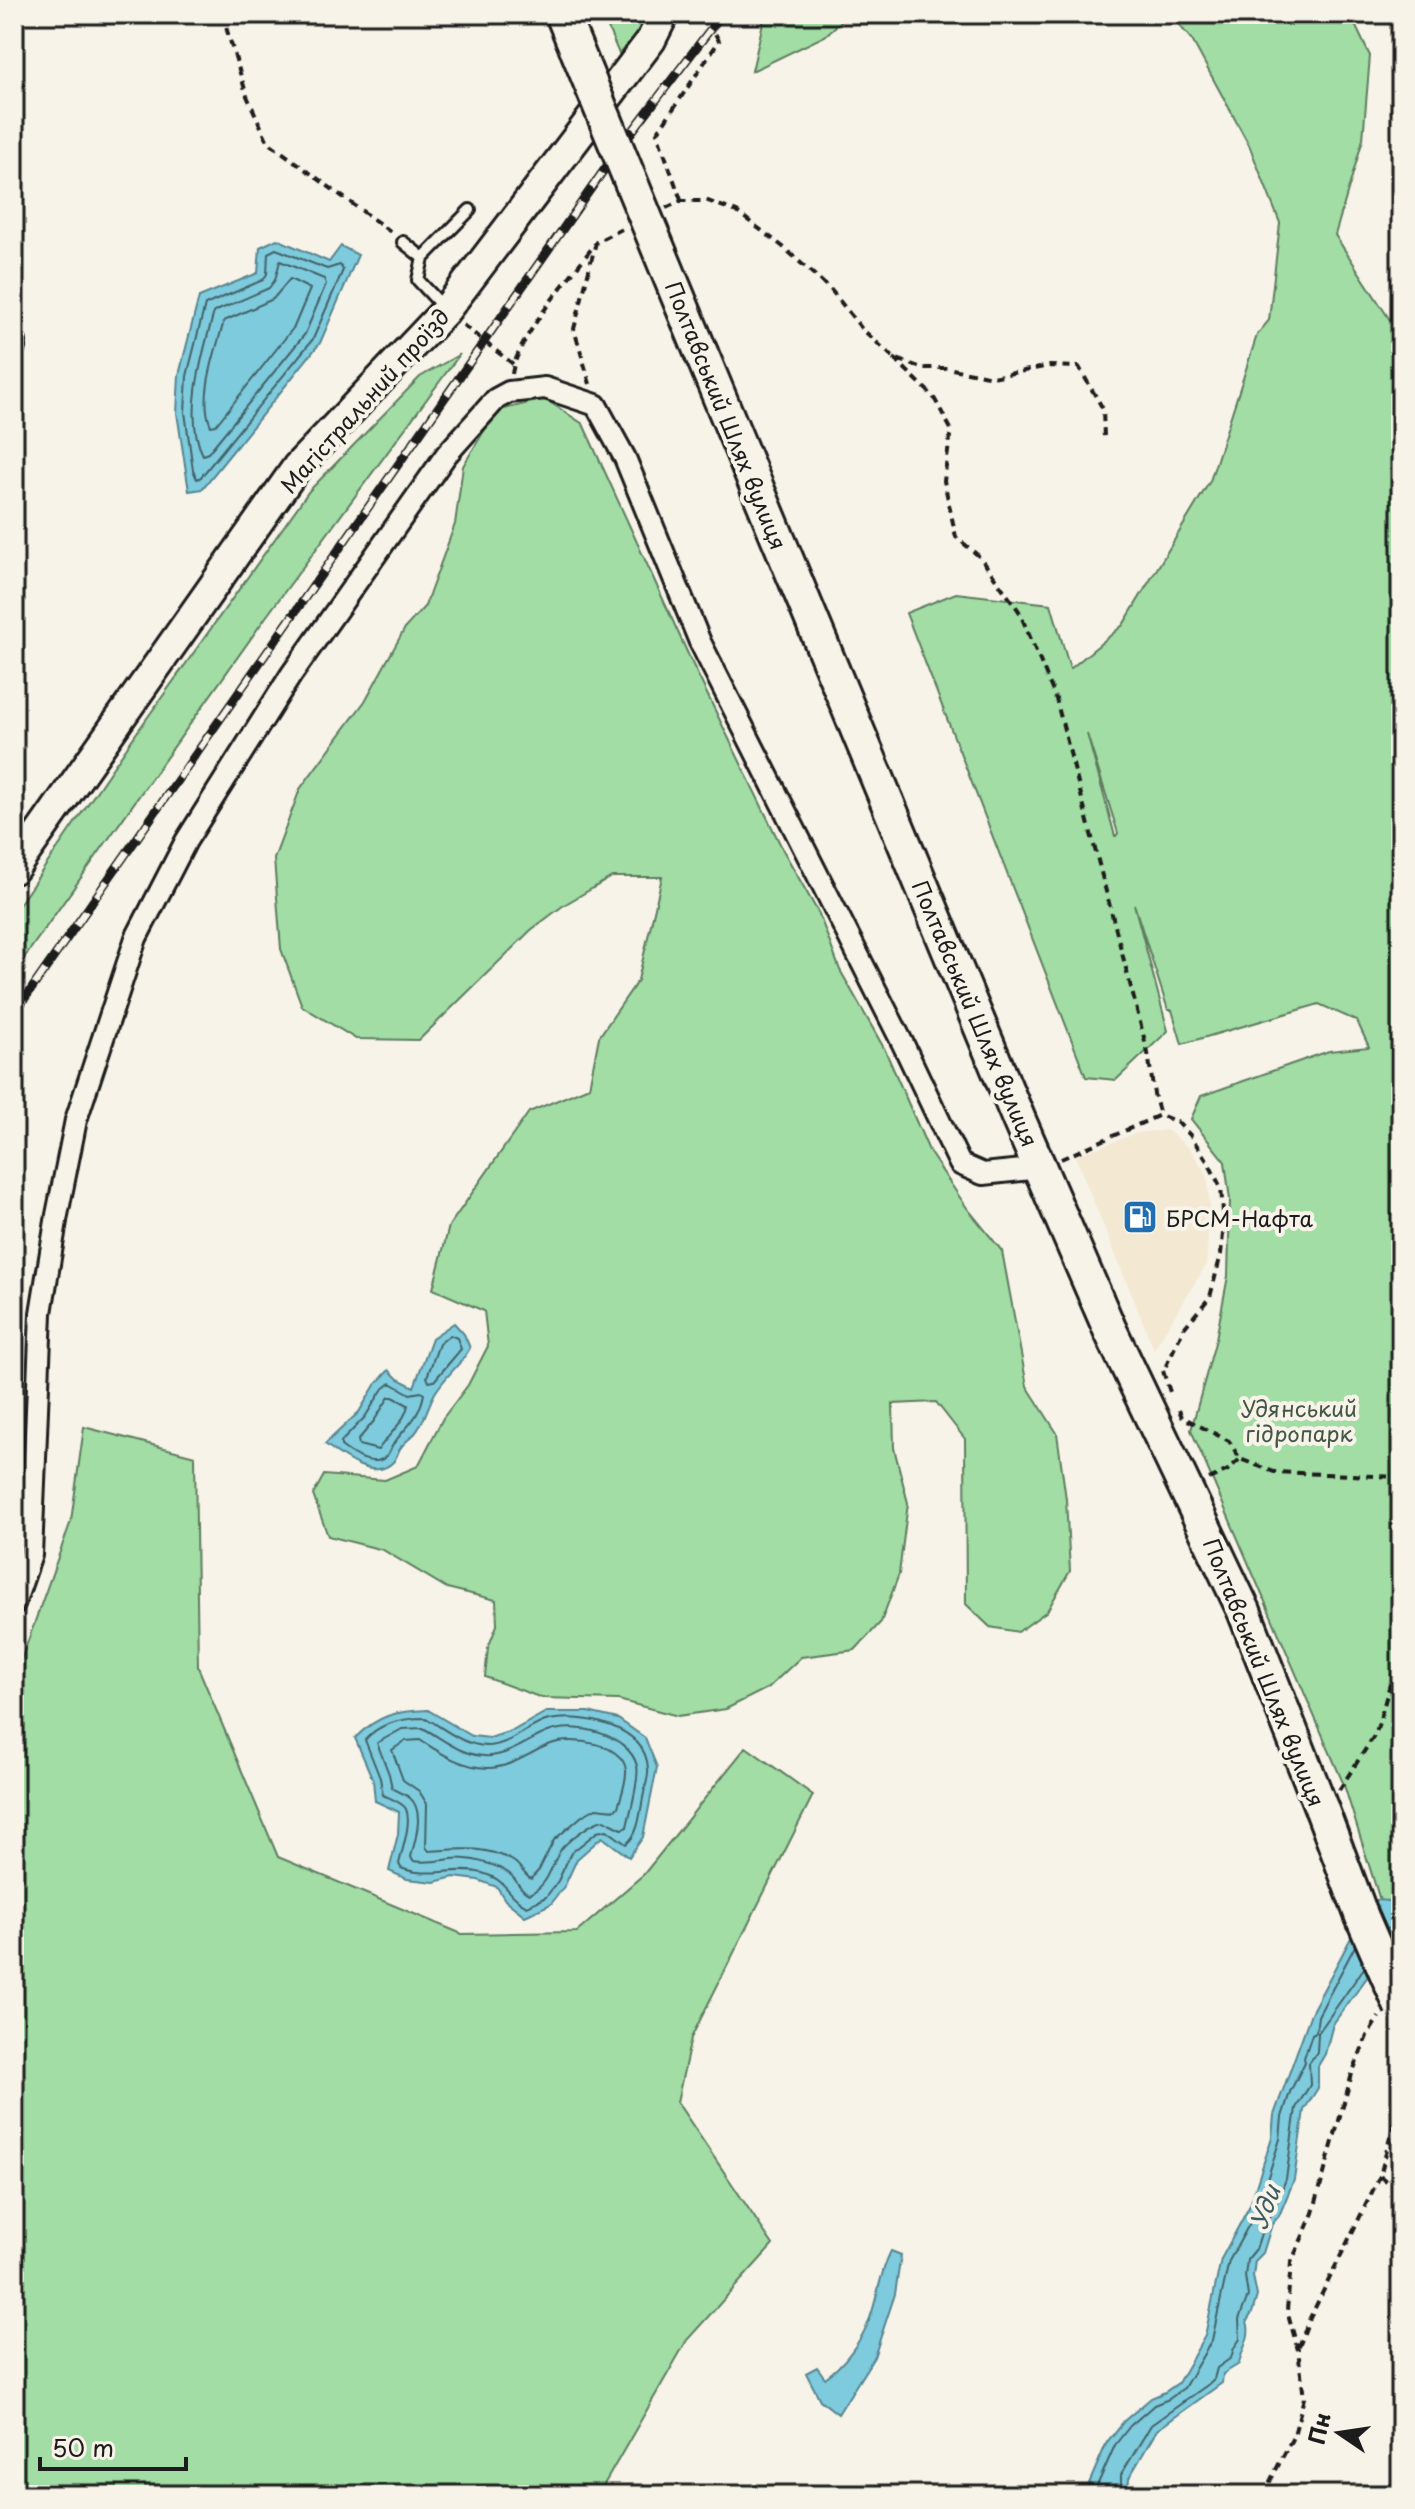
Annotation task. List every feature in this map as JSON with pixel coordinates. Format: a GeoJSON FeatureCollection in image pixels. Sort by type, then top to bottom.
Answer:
{"type":"FeatureCollection","features":[{"type":"Feature","properties":{"kind":"main road","name":"Полтавський Шлях вулиця"},"geometry":{"type":"LineString","coordinates":[[562,14],[1110,1330],[1148,1374],[1188,1490],[1244,1611],[1322,1810],[1393,2008]]}},
{"type":"Feature","properties":{"kind":"main road","name":"Магістральний проїзд"},"geometry":{"type":"LineString","coordinates":[[14,869],[297,467],[446,310],[651,40],[664,14]]}},
{"type":"Feature","properties":{"kind":"street"},"geometry":{"type":"LineString","coordinates":[[14,1604],[31,1555],[41,1313],[57,1215],[76,1120],[136,938],[186,841],[291,675],[446,455],[496,399],[509,392],[545,388],[596,405],[625,458],[700,642],[903,1044],[960,1164],[983,1174],[1041,1168]]}},
{"type":"Feature","properties":{"kind":"lane"},"geometry":{"type":"LineString","coordinates":[[446,310],[418,280],[423,258],[470,210]]}},
{"type":"Feature","properties":{"kind":"lane"},"geometry":{"type":"LineString","coordinates":[[403,242],[423,258]]}},
{"type":"Feature","properties":{"kind":"path"},"geometry":{"type":"LineString","coordinates":[[222,14],[247,96],[268,142],[403,242]]}},
{"type":"Feature","properties":{"kind":"path"},"geometry":{"type":"LineString","coordinates":[[681,201],[657,133],[719,41],[705,14]]}},
{"type":"Feature","properties":{"kind":"path"},"geometry":{"type":"LineString","coordinates":[[661,211],[681,201],[708,201],[737,212],[782,246],[831,290],[862,329],[933,396],[951,429],[944,481],[956,537],[980,557],[1019,611],[1056,699],[1148,1053],[1160,1115]]}},
{"type":"Feature","properties":{"kind":"path"},"geometry":{"type":"LineString","coordinates":[[509,392],[513,365],[530,333],[596,242],[635,223]]}},
{"type":"Feature","properties":{"kind":"path"},"geometry":{"type":"LineString","coordinates":[[596,242],[574,329],[596,405]]}},
{"type":"Feature","properties":{"kind":"path"},"geometry":{"type":"LineString","coordinates":[[446,310],[513,365]]}},
{"type":"Feature","properties":{"kind":"path"},"geometry":{"type":"LineString","coordinates":[[894,358],[922,368],[947,368],[992,377],[1050,366],[1079,367],[1103,409],[1104,438]]}},
{"type":"Feature","properties":{"kind":"path"},"geometry":{"type":"LineString","coordinates":[[1041,1168],[1160,1115],[1177,1122],[1190,1135],[1209,1164],[1221,1188],[1224,1224],[1221,1254],[1210,1297],[1148,1374],[1171,1395]]}},
{"type":"Feature","properties":{"kind":"path"},"geometry":{"type":"LineString","coordinates":[[1177,1406],[1182,1417],[1229,1441],[1240,1459],[1274,1472],[1401,1477]]}},
{"type":"Feature","properties":{"kind":"path"},"geometry":{"type":"LineString","coordinates":[[1188,1490],[1228,1470],[1240,1459]]}},
{"type":"Feature","properties":{"kind":"path"},"geometry":{"type":"LineString","coordinates":[[1322,1810],[1344,1785],[1376,1733],[1401,1655]]}},
{"type":"Feature","properties":{"kind":"path"},"geometry":{"type":"LineString","coordinates":[[1263,2495],[1294,2435],[1304,2398],[1298,2350],[1287,2310],[1291,2263],[1313,2213],[1352,2074],[1367,2036],[1393,2008]]}},
{"type":"Feature","properties":{"kind":"path"},"geometry":{"type":"LineString","coordinates":[[1298,2350],[1308,2322],[1380,2176],[1401,2095]]}},
{"type":"Feature","properties":{"kind":"path"},"geometry":{"type":"LineString","coordinates":[[1380,2176],[1401,2193]]}},
{"type":"Feature","properties":{"kind":"path"},"geometry":{"type":"LineString","coordinates":[[14,2485],[19,2495]]}},
{"type":"Feature","properties":{"kind":"shaded area"},"geometry":{"type":"Polygon","coordinates":[[[1167,1130],[1190,1149],[1207,1175],[1210,1209],[1206,1265],[1154,1349],[1075,1156],[1137,1133],[1167,1130]]]}},
{"type":"Feature","properties":{"kind":"green space"},"geometry":{"type":"Polygon","coordinates":[[[602,14],[648,14],[638,32],[619,54],[602,14]]]}},
{"type":"Feature","properties":{"kind":"green space"},"geometry":{"type":"Polygon","coordinates":[[[765,14],[849,14],[825,36],[752,71],[765,14]]]}},
{"type":"Feature","properties":{"kind":"green space","name":"Удянський гідропарк"},"geometry":{"type":"Polygon","coordinates":[[[1170,14],[1350,14],[1370,56],[1363,139],[1335,235],[1401,337],[1401,1958],[1393,1942],[1344,1785],[1191,1430],[1216,1339],[1228,1276],[1230,1200],[1225,1162],[1191,1119],[1201,1096],[1329,1051],[1369,1047],[1357,1021],[1319,1004],[1182,1044],[1134,904],[1168,1031],[1116,1080],[1086,1077],[906,613],[956,593],[1051,604],[1070,669],[1123,625],[1210,481],[1257,335],[1269,320],[1280,223],[1249,145],[1192,40],[1170,14]],[[1087,734],[1115,836],[1118,833],[1087,734]]]}},
{"type":"Feature","properties":{"kind":"green space"},"geometry":{"type":"Polygon","coordinates":[[[460,354],[266,617],[14,972],[14,912],[135,735],[309,491],[420,377],[460,354]]]}},
{"type":"Feature","properties":{"kind":"green space"},"geometry":{"type":"Polygon","coordinates":[[[545,399],[583,424],[693,665],[783,850],[819,914],[840,970],[885,1050],[930,1153],[967,1208],[1002,1251],[1027,1386],[1057,1433],[1066,1499],[1070,1571],[1047,1611],[1018,1632],[990,1627],[966,1604],[965,1439],[936,1402],[893,1404],[894,1448],[908,1503],[899,1574],[881,1622],[855,1650],[801,1657],[768,1688],[726,1709],[678,1716],[618,1700],[542,1698],[485,1677],[488,1648],[497,1625],[496,1600],[447,1588],[383,1550],[328,1536],[313,1495],[324,1475],[385,1480],[418,1466],[443,1418],[468,1385],[488,1346],[484,1311],[433,1289],[449,1226],[529,1112],[589,1087],[599,1037],[638,980],[662,877],[612,877],[564,905],[531,930],[419,1040],[356,1039],[302,1006],[281,949],[274,859],[300,789],[365,701],[405,628],[425,606],[455,524],[463,466],[496,411],[545,399]]]}},
{"type":"Feature","properties":{"kind":"green space"},"geometry":{"type":"Polygon","coordinates":[[[84,1427],[195,1456],[198,1667],[278,1857],[462,1934],[577,1932],[644,1874],[746,1747],[813,1795],[691,2038],[677,2102],[773,2245],[687,2340],[598,2495],[14,2495],[14,1680],[71,1521],[84,1427]]]}},
{"type":"Feature","properties":{"kind":"water"},"geometry":{"type":"Polygon","coordinates":[[[277,239],[329,262],[341,246],[358,255],[320,343],[202,489],[189,491],[177,413],[179,375],[199,297],[258,273],[260,247],[277,239]]]}},
{"type":"Feature","properties":{"kind":"water"},"geometry":{"type":"Polygon","coordinates":[[[454,1323],[464,1334],[470,1348],[439,1387],[419,1428],[393,1462],[377,1469],[367,1468],[325,1444],[359,1412],[375,1385],[389,1370],[414,1387],[432,1338],[454,1323]]]}},
{"type":"Feature","properties":{"kind":"water"},"geometry":{"type":"Polygon","coordinates":[[[428,1710],[472,1736],[490,1738],[514,1730],[546,1712],[588,1712],[618,1719],[645,1738],[657,1767],[643,1837],[629,1857],[602,1837],[577,1859],[565,1885],[551,1904],[525,1916],[505,1900],[497,1887],[478,1880],[454,1877],[434,1882],[407,1879],[389,1871],[398,1834],[399,1812],[375,1801],[373,1780],[355,1738],[388,1716],[428,1710]]]}},
{"type":"Feature","properties":{"kind":"water","name":"Уди"},"geometry":{"type":"Polygon","coordinates":[[[1376,1900],[1401,1902],[1401,1942],[1393,1942],[1333,2024],[1325,2054],[1318,2066],[1318,2088],[1304,2110],[1294,2180],[1279,2216],[1272,2224],[1263,2253],[1255,2261],[1253,2276],[1257,2296],[1247,2321],[1247,2338],[1239,2364],[1223,2374],[1222,2383],[1157,2430],[1129,2478],[1128,2491],[1131,2495],[1084,2495],[1107,2442],[1124,2421],[1151,2398],[1178,2383],[1205,2336],[1221,2259],[1250,2205],[1272,2137],[1274,2115],[1311,2013],[1362,1917],[1376,1900]]]}},
{"type":"Feature","properties":{"kind":"water"},"geometry":{"type":"Polygon","coordinates":[[[891,2251],[901,2255],[895,2294],[874,2357],[838,2414],[820,2400],[806,2373],[817,2367],[825,2378],[852,2351],[870,2318],[891,2251]]]}},
{"type":"Feature","properties":{"kind":"railway"},"geometry":{"type":"LineString","coordinates":[[14,1014],[618,150],[722,14]]}},
{"type":"Feature","properties":{"kind":"place","name":"БРСМ-Нафта"},"geometry":{"type":"Point","coordinates":[1140,1217]}}]}
